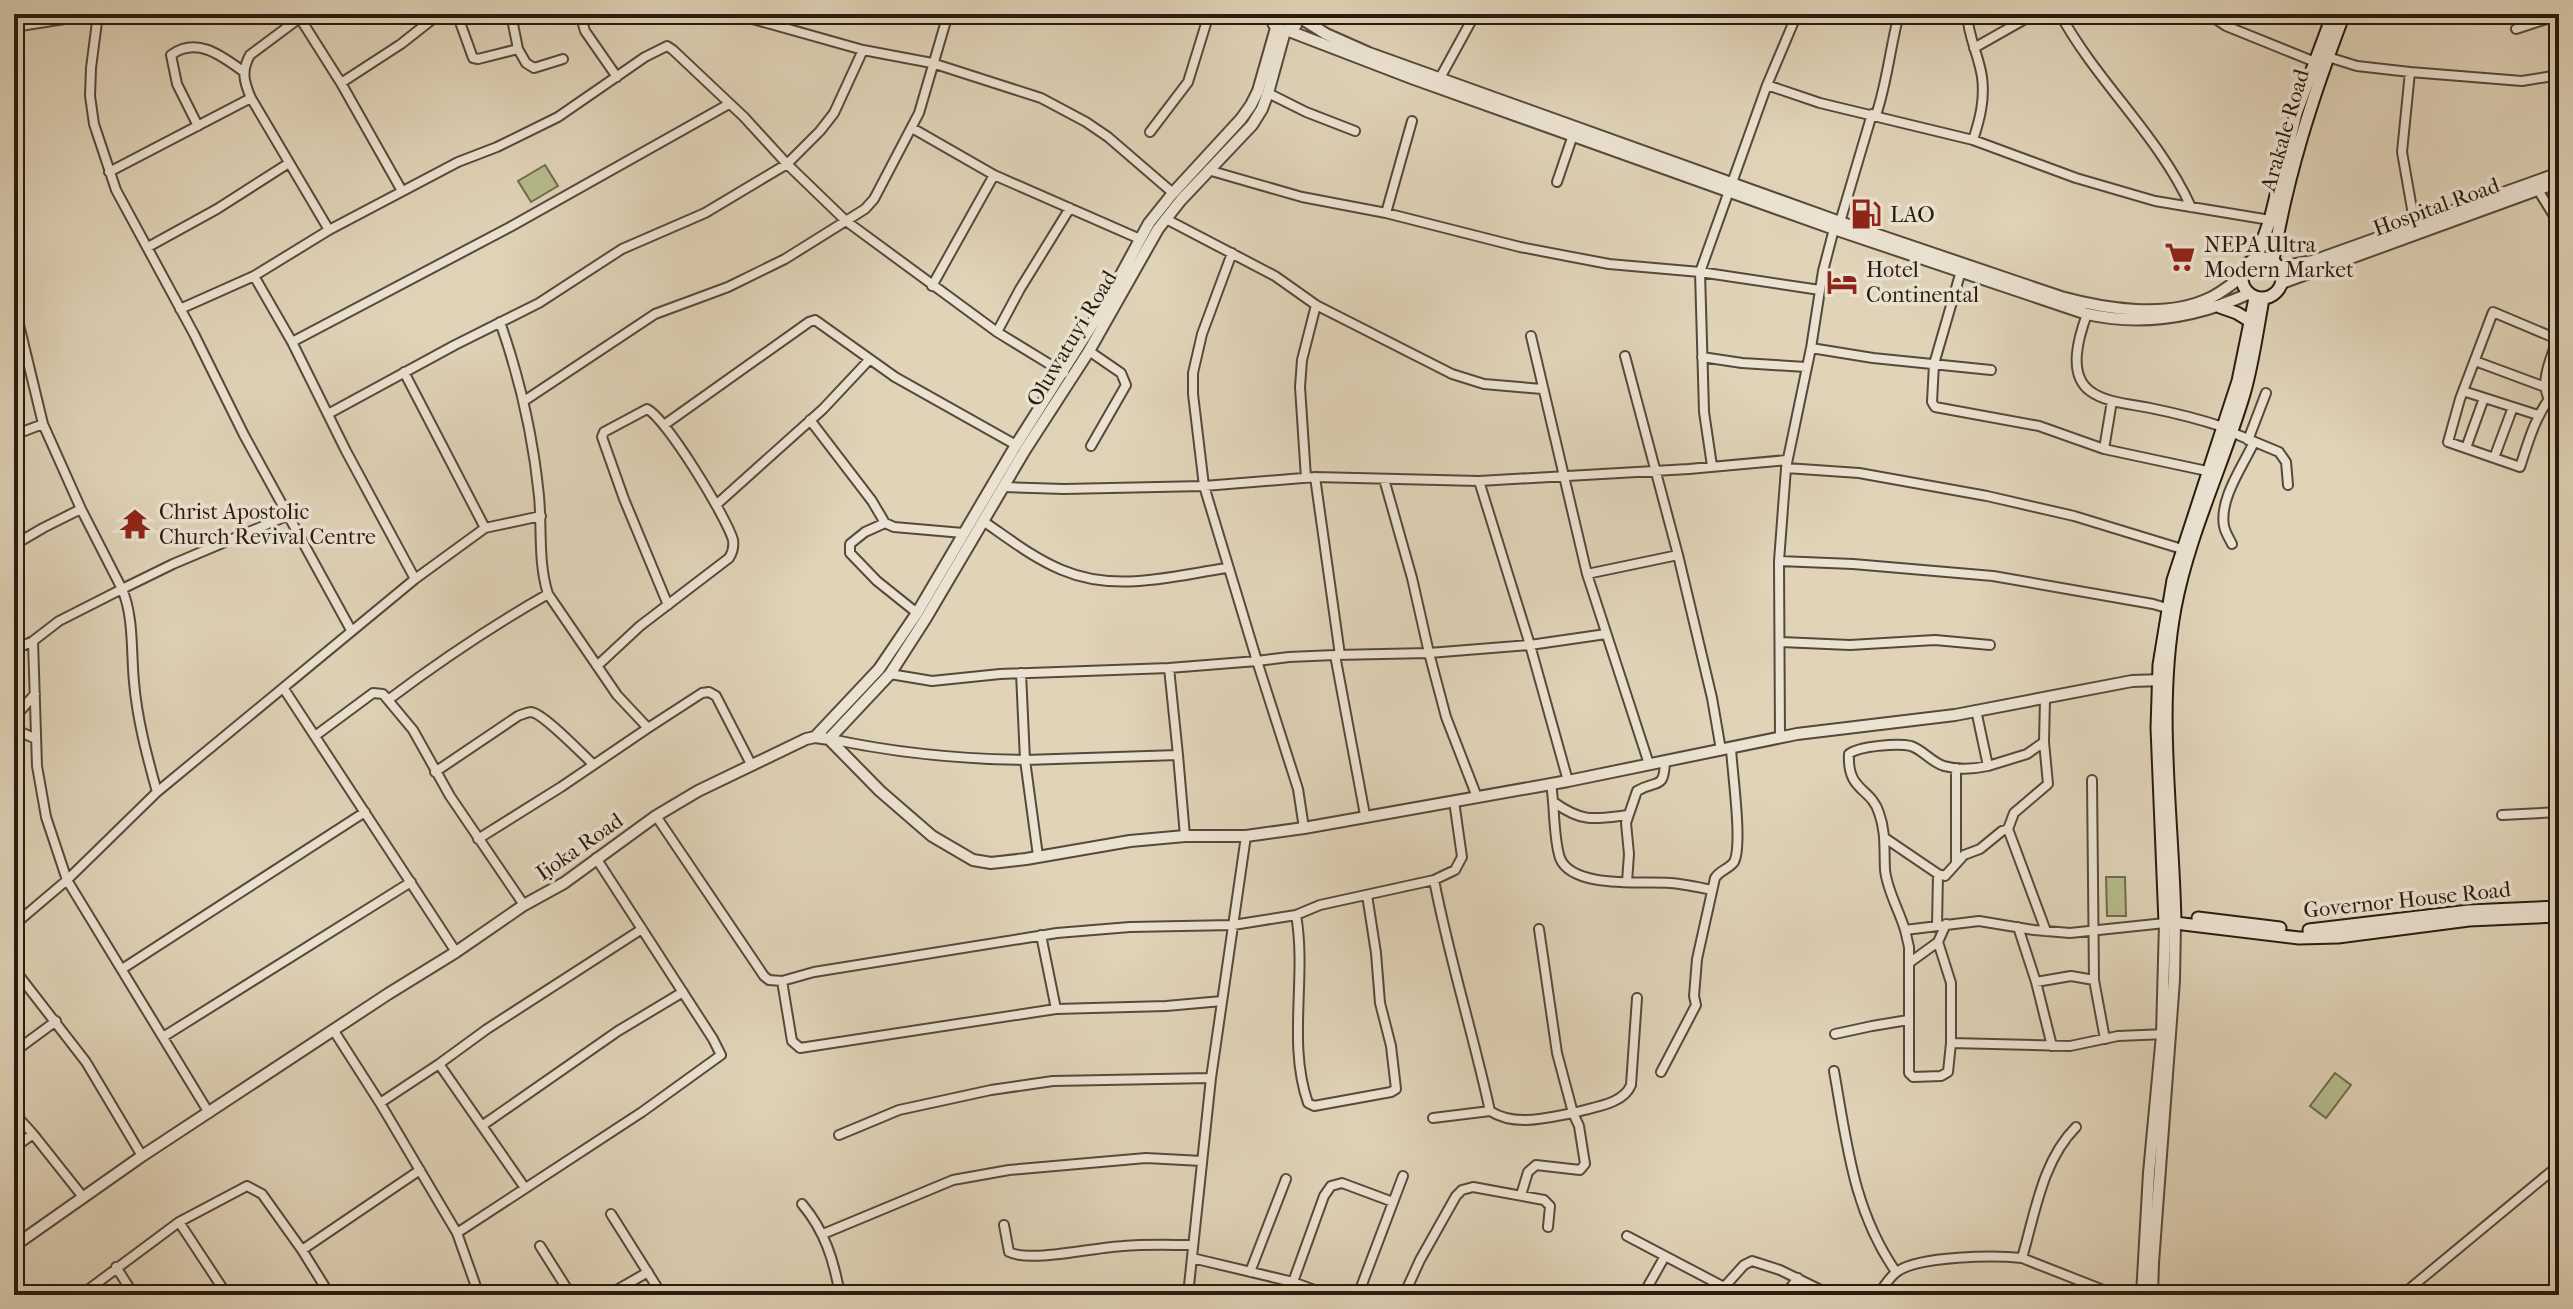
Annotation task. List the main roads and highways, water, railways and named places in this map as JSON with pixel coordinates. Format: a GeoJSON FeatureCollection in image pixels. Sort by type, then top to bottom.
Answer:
{"type":"FeatureCollection","features":[{"type":"Feature","properties":{"kind":"main road","name":"Arakale Road"},"geometry":{"type":"LineString","coordinates":[[2256,258],[2270,220],[2296,113],[2333,14]]}},
{"type":"Feature","properties":{"kind":"main road","name":"Arakale Road"},"geometry":{"type":"LineString","coordinates":[[2276,264],[2281,212],[2309,108],[2344,14]]}},
{"type":"Feature","properties":{"kind":"main road"},"geometry":{"type":"LineString","coordinates":[[2256,258],[2265,258],[2276,264],[2282,275],[2282,283],[2278,291],[2256,297],[2243,286],[2243,269],[2256,258]]}},
{"type":"Feature","properties":{"kind":"main road"},"geometry":{"type":"LineString","coordinates":[[2171,610],[2227,430],[2256,297]]}},
{"type":"Feature","properties":{"kind":"main road"},"geometry":{"type":"LineString","coordinates":[[2170,919],[2161,680],[2182,549],[2207,471],[2244,393],[2256,297]]}},
{"type":"Feature","properties":{"kind":"main road"},"geometry":{"type":"LineString","coordinates":[[2220,307],[2250,321]]}},
{"type":"Feature","properties":{"kind":"main road","name":"Governor House Road"},"geometry":{"type":"LineString","coordinates":[[2170,919],[2301,930],[2469,911],[2559,907]]}},
{"type":"Feature","properties":{"kind":"main road","name":"Governor House Road"},"geometry":{"type":"LineString","coordinates":[[2170,919],[2299,938],[2338,937],[2469,920],[2559,916]]}},
{"type":"Feature","properties":{"kind":"place","name":"LAO"},"geometry":{"type":"Point","coordinates":[1866,214]}},
{"type":"Feature","properties":{"kind":"place","name":"NEPA Ultra Modern Market"},"geometry":{"type":"Point","coordinates":[2180,257]}},
{"type":"Feature","properties":{"kind":"place","name":"Hotel Continental"},"geometry":{"type":"Point","coordinates":[1842,282]}},
{"type":"Feature","properties":{"kind":"place","name":"Christ Apostolic Church Revival Centre"},"geometry":{"type":"Point","coordinates":[135,524]}}]}
